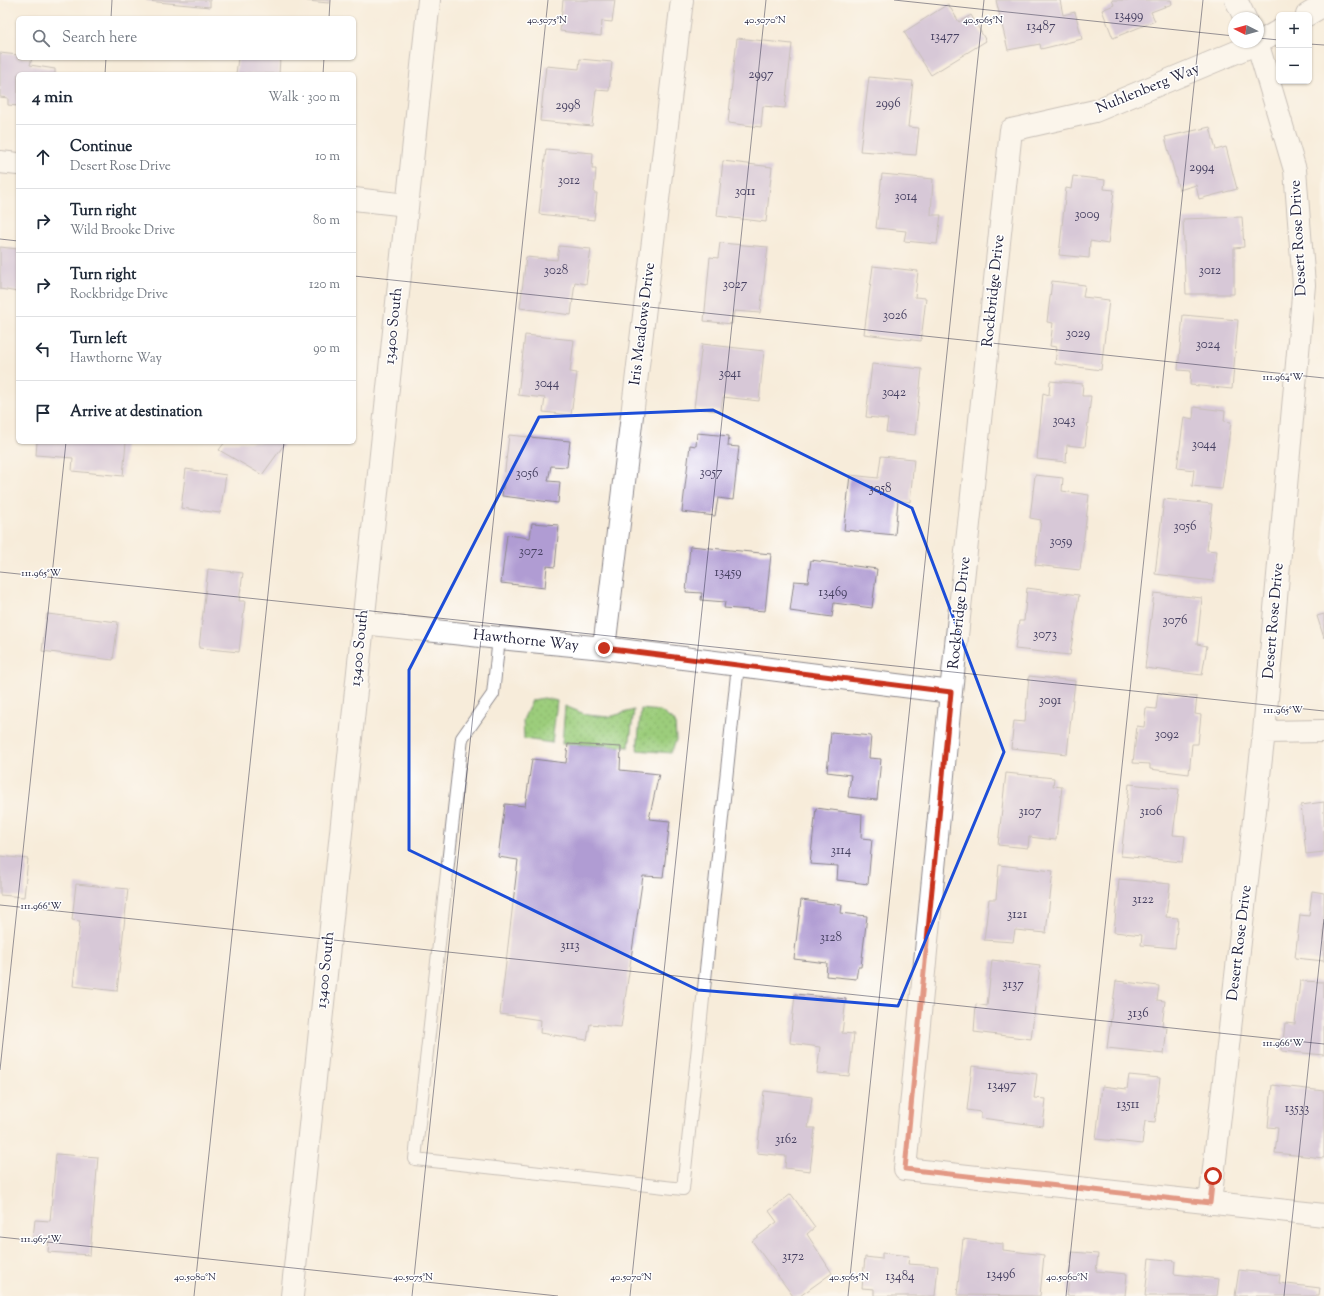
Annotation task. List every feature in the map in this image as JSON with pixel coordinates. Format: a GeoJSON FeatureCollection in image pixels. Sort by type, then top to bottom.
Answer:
{"type":"FeatureCollection","features":[{"type":"Feature","properties":{"kind":"street","name":"13400 South"},"geometry":{"type":"LineString","coordinates":[[292,1296],[429,0]]}},
{"type":"Feature","properties":{"kind":"street","name":"Iris Meadows Drive"},"geometry":{"type":"LineString","coordinates":[[604,648],[682,0]]}},
{"type":"Feature","properties":{"kind":"street"},"geometry":{"type":"LineString","coordinates":[[1236,0],[1242,12]]}},
{"type":"Feature","properties":{"kind":"street"},"geometry":{"type":"LineString","coordinates":[[1312,12],[1324,5]]}},
{"type":"Feature","properties":{"kind":"street","name":"Nuhlenberg Way"},"geometry":{"type":"LineString","coordinates":[[1264,39],[1276,33]]}},
{"type":"Feature","properties":{"kind":"street","name":"Nuhlenberg Way"},"geometry":{"type":"LineString","coordinates":[[1010,130],[1095,111],[1245,48]]}},
{"type":"Feature","properties":{"kind":"street","name":"Desert Rose Drive"},"geometry":{"type":"LineString","coordinates":[[1210,1203],[1264,732],[1304,285],[1295,170],[1258,48]]}},
{"type":"Feature","properties":{"kind":"street","name":"Rockbridge Drive"},"geometry":{"type":"LineString","coordinates":[[1010,130],[951,692],[905,1169],[1210,1203]]}},
{"type":"Feature","properties":{"kind":"street"},"geometry":{"type":"LineString","coordinates":[[0,162],[16,164]]}},
{"type":"Feature","properties":{"kind":"street"},"geometry":{"type":"LineString","coordinates":[[356,199],[407,205]]}},
{"type":"Feature","properties":{"kind":"street","name":"Hawthorne Way"},"geometry":{"type":"LineString","coordinates":[[363,623],[604,648],[951,692]]}},
{"type":"Feature","properties":{"kind":"street"},"geometry":{"type":"LineString","coordinates":[[1264,732],[1324,731]]}},
{"type":"Feature","properties":{"kind":"street"},"geometry":{"type":"LineString","coordinates":[[1210,1203],[1324,1215]]}},
{"type":"Feature","properties":{"kind":"lane"},"geometry":{"type":"LineString","coordinates":[[499,638],[493,694],[462,738],[415,1160],[682,1189],[738,665]]}},
{"type":"Feature","properties":{"kind":"highlighted area"},"geometry":{"type":"Polygon","coordinates":[[[713,410],[912,508],[1004,752],[898,1006],[698,990],[409,850],[409,670],[539,417],[713,410]]]}},
{"type":"Feature","properties":{"kind":"green space"},"geometry":{"type":"Polygon","coordinates":[[[544,698],[557,701],[552,743],[524,739],[523,720],[532,700],[544,698]]]}},
{"type":"Feature","properties":{"kind":"green space"},"geometry":{"type":"Polygon","coordinates":[[[565,706],[587,715],[609,717],[634,710],[629,747],[562,744],[565,706]]]}},
{"type":"Feature","properties":{"kind":"green space"},"geometry":{"type":"Polygon","coordinates":[[[641,709],[660,711],[675,722],[676,740],[671,753],[637,750],[641,709]]]}},
{"type":"Feature","properties":{"kind":"building"},"geometry":{"type":"Polygon","coordinates":[[[210,0],[210,7],[147,1],[210,0]]]}},
{"type":"Feature","properties":{"kind":"building"},"geometry":{"type":"Polygon","coordinates":[[[329,0],[329,3],[307,1],[329,0]]]}},
{"type":"Feature","properties":{"kind":"building"},"geometry":{"type":"Polygon","coordinates":[[[563,0],[615,0],[612,22],[602,21],[601,36],[560,31],[563,0]]]}},
{"type":"Feature","properties":{"kind":"building"},"geometry":{"type":"Polygon","coordinates":[[[996,0],[1060,0],[1063,15],[1075,12],[1082,39],[1041,49],[1040,44],[1008,50],[996,0]]]}},
{"type":"Feature","properties":{"kind":"building"},"geometry":{"type":"Polygon","coordinates":[[[1112,0],[1171,0],[1172,4],[1151,12],[1155,21],[1113,38],[1102,10],[1114,5],[1112,0]]]}},
{"type":"Feature","properties":{"kind":"building"},"geometry":{"type":"Polygon","coordinates":[[[948,4],[959,22],[971,15],[986,41],[931,75],[904,32],[948,4]]]}},
{"type":"Feature","properties":{"kind":"building"},"geometry":{"type":"Polygon","coordinates":[[[737,38],[792,44],[785,108],[763,106],[761,127],[728,123],[737,38]]]}},
{"type":"Feature","properties":{"kind":"building"},"geometry":{"type":"Polygon","coordinates":[[[0,53],[16,55],[16,60],[31,60],[30,65],[55,69],[55,72],[16,72],[16,106],[8,105],[8,98],[0,97],[0,53]]]}},
{"type":"Feature","properties":{"kind":"building"},"geometry":{"type":"Polygon","coordinates":[[[580,59],[612,62],[609,91],[596,90],[592,126],[540,121],[546,66],[579,69],[580,59]]]}},
{"type":"Feature","properties":{"kind":"building"},"geometry":{"type":"Polygon","coordinates":[[[238,60],[280,60],[279,72],[236,72],[238,60]]]}},
{"type":"Feature","properties":{"kind":"building"},"geometry":{"type":"Polygon","coordinates":[[[869,77],[913,81],[908,127],[919,128],[916,155],[860,151],[869,77]]]}},
{"type":"Feature","properties":{"kind":"building"},"geometry":{"type":"Polygon","coordinates":[[[1210,127],[1216,150],[1226,147],[1237,189],[1199,199],[1196,185],[1179,190],[1165,137],[1210,127]]]}},
{"type":"Feature","properties":{"kind":"building"},"geometry":{"type":"Polygon","coordinates":[[[546,149],[593,153],[592,169],[596,169],[594,193],[597,193],[594,220],[539,214],[546,149]]]}},
{"type":"Feature","properties":{"kind":"building"},"geometry":{"type":"Polygon","coordinates":[[[723,161],[772,167],[766,222],[717,216],[723,161]]]}},
{"type":"Feature","properties":{"kind":"building"},"geometry":{"type":"Polygon","coordinates":[[[882,174],[933,179],[931,215],[941,215],[937,244],[904,241],[906,231],[876,228],[882,174]]]}},
{"type":"Feature","properties":{"kind":"building"},"geometry":{"type":"Polygon","coordinates":[[[1073,176],[1105,180],[1104,189],[1114,190],[1108,244],[1090,241],[1089,258],[1059,255],[1066,188],[1071,189],[1073,176]]]}},
{"type":"Feature","properties":{"kind":"building"},"geometry":{"type":"Polygon","coordinates":[[[1242,217],[1244,247],[1234,248],[1234,294],[1186,294],[1183,219],[1242,217]]]}},
{"type":"Feature","properties":{"kind":"building"},"geometry":{"type":"Polygon","coordinates":[[[720,243],[768,247],[760,313],[734,311],[732,324],[704,321],[710,257],[718,258],[720,243]]]}},
{"type":"Feature","properties":{"kind":"building"},"geometry":{"type":"Polygon","coordinates":[[[559,246],[591,249],[586,284],[575,282],[571,315],[520,308],[526,257],[557,260],[559,246]]]}},
{"type":"Feature","properties":{"kind":"building"},"geometry":{"type":"Polygon","coordinates":[[[0,247],[16,249],[16,292],[0,289],[0,247]]]}},
{"type":"Feature","properties":{"kind":"building"},"geometry":{"type":"Polygon","coordinates":[[[873,266],[918,271],[915,297],[926,298],[921,341],[864,334],[873,266]]]}},
{"type":"Feature","properties":{"kind":"building"},"geometry":{"type":"Polygon","coordinates":[[[1052,281],[1085,285],[1083,297],[1109,300],[1101,370],[1055,364],[1057,347],[1050,346],[1053,323],[1047,322],[1052,281]]]}},
{"type":"Feature","properties":{"kind":"building"},"geometry":{"type":"Polygon","coordinates":[[[1183,315],[1238,320],[1232,389],[1190,385],[1191,371],[1178,370],[1183,315]]]}},
{"type":"Feature","properties":{"kind":"building"},"geometry":{"type":"Polygon","coordinates":[[[525,335],[574,340],[570,372],[577,373],[571,415],[543,412],[545,398],[518,395],[525,335]]]}},
{"type":"Feature","properties":{"kind":"building"},"geometry":{"type":"Polygon","coordinates":[[[702,344],[764,351],[759,401],[723,397],[721,411],[694,408],[702,344]]]}},
{"type":"Feature","properties":{"kind":"building"},"geometry":{"type":"Polygon","coordinates":[[[872,364],[922,369],[915,435],[886,432],[888,419],[866,417],[872,364]]]}},
{"type":"Feature","properties":{"kind":"building"},"geometry":{"type":"Polygon","coordinates":[[[1050,381],[1083,384],[1082,396],[1091,396],[1085,447],[1067,445],[1066,462],[1037,459],[1043,393],[1049,395],[1050,381]]]}},
{"type":"Feature","properties":{"kind":"building"},"geometry":{"type":"Polygon","coordinates":[[[1194,407],[1225,411],[1224,421],[1231,422],[1222,489],[1192,486],[1194,470],[1177,468],[1184,417],[1193,419],[1194,407]]]}},
{"type":"Feature","properties":{"kind":"building"},"geometry":{"type":"Polygon","coordinates":[[[697,433],[729,436],[728,446],[739,447],[733,500],[718,498],[715,516],[682,512],[690,445],[696,446],[697,433]]]}},
{"type":"Feature","properties":{"kind":"building"},"geometry":{"type":"Polygon","coordinates":[[[509,435],[570,441],[567,467],[551,466],[548,481],[560,482],[558,503],[502,496],[509,435]]]}},
{"type":"Feature","properties":{"kind":"building"},"geometry":{"type":"Polygon","coordinates":[[[37,444],[126,444],[123,476],[72,471],[73,458],[36,455],[37,444]]]}},
{"type":"Feature","properties":{"kind":"building"},"geometry":{"type":"Polygon","coordinates":[[[224,444],[285,444],[262,475],[219,450],[224,444]]]}},
{"type":"Feature","properties":{"kind":"building"},"geometry":{"type":"Polygon","coordinates":[[[881,456],[914,459],[910,502],[898,500],[895,535],[844,530],[850,475],[878,478],[881,456]]]}},
{"type":"Feature","properties":{"kind":"building"},"geometry":{"type":"Polygon","coordinates":[[[186,469],[226,475],[220,513],[181,508],[186,469]]]}},
{"type":"Feature","properties":{"kind":"building"},"geometry":{"type":"Polygon","coordinates":[[[1035,475],[1063,478],[1062,491],[1089,495],[1080,570],[1035,565],[1041,520],[1030,518],[1035,475]]]}},
{"type":"Feature","properties":{"kind":"building"},"geometry":{"type":"Polygon","coordinates":[[[1164,499],[1212,504],[1207,550],[1217,551],[1213,581],[1155,574],[1164,499]]]}},
{"type":"Feature","properties":{"kind":"building"},"geometry":{"type":"Polygon","coordinates":[[[532,523],[559,525],[555,567],[547,566],[545,588],[501,583],[507,535],[530,538],[532,523]]]}},
{"type":"Feature","properties":{"kind":"building"},"geometry":{"type":"Polygon","coordinates":[[[690,546],[771,554],[765,611],[724,608],[725,602],[701,600],[702,593],[686,592],[690,546]]]}},
{"type":"Feature","properties":{"kind":"building"},"geometry":{"type":"Polygon","coordinates":[[[811,560],[877,569],[872,608],[834,603],[832,617],[790,611],[794,581],[808,582],[811,560]]]}},
{"type":"Feature","properties":{"kind":"building"},"geometry":{"type":"Polygon","coordinates":[[[208,569],[243,573],[239,601],[245,601],[239,652],[199,648],[208,569]]]}},
{"type":"Feature","properties":{"kind":"building"},"geometry":{"type":"Polygon","coordinates":[[[1027,588],[1079,595],[1070,655],[1015,649],[1019,621],[1024,621],[1027,588]]]}},
{"type":"Feature","properties":{"kind":"building"},"geometry":{"type":"Polygon","coordinates":[[[1154,593],[1202,598],[1197,644],[1207,646],[1202,675],[1145,668],[1154,593]]]}},
{"type":"Feature","properties":{"kind":"building"},"geometry":{"type":"Polygon","coordinates":[[[47,614],[118,622],[113,660],[42,651],[47,614]]]}},
{"type":"Feature","properties":{"kind":"building"},"geometry":{"type":"Polygon","coordinates":[[[1324,614],[1324,638],[1317,616],[1324,614]]]}},
{"type":"Feature","properties":{"kind":"building"},"geometry":{"type":"Polygon","coordinates":[[[1029,676],[1075,681],[1067,754],[1011,748],[1014,721],[1025,722],[1029,676]]]}},
{"type":"Feature","properties":{"kind":"building"},"geometry":{"type":"Polygon","coordinates":[[[1158,693],[1197,697],[1195,714],[1201,715],[1198,744],[1192,744],[1189,774],[1150,769],[1150,764],[1133,763],[1137,726],[1144,727],[1146,708],[1156,709],[1158,693]]]}},
{"type":"Feature","properties":{"kind":"building"},"geometry":{"type":"Polygon","coordinates":[[[831,732],[871,736],[869,758],[881,759],[877,800],[848,797],[851,775],[827,772],[831,732]]]}},
{"type":"Feature","properties":{"kind":"building"},"geometry":{"type":"Polygon","coordinates":[[[568,744],[621,747],[620,770],[659,774],[649,819],[670,821],[663,877],[643,876],[621,1027],[590,1024],[587,1040],[540,1033],[541,1020],[500,1014],[518,860],[498,857],[505,804],[525,806],[532,759],[566,763],[568,744]]]}},
{"type":"Feature","properties":{"kind":"building"},"geometry":{"type":"Polygon","coordinates":[[[1006,773],[1054,778],[1053,786],[1062,787],[1056,840],[1029,837],[1028,848],[998,845],[1006,773]]]}},
{"type":"Feature","properties":{"kind":"building"},"geometry":{"type":"Polygon","coordinates":[[[1129,784],[1179,789],[1173,835],[1185,836],[1182,862],[1121,856],[1129,784]]]}},
{"type":"Feature","properties":{"kind":"building"},"geometry":{"type":"Polygon","coordinates":[[[1324,802],[1324,852],[1306,854],[1301,805],[1324,802]]]}},
{"type":"Feature","properties":{"kind":"building"},"geometry":{"type":"Polygon","coordinates":[[[816,808],[862,814],[861,838],[872,839],[868,884],[837,880],[838,866],[810,864],[816,808]]]}},
{"type":"Feature","properties":{"kind":"building"},"geometry":{"type":"Polygon","coordinates":[[[0,856],[28,859],[24,897],[0,895],[0,856]]]}},
{"type":"Feature","properties":{"kind":"building"},"geometry":{"type":"Polygon","coordinates":[[[999,865],[1053,871],[1046,933],[1015,930],[1013,942],[984,940],[989,899],[996,899],[999,865]]]}},
{"type":"Feature","properties":{"kind":"building"},"geometry":{"type":"Polygon","coordinates":[[[1119,879],[1170,884],[1166,917],[1178,918],[1175,948],[1141,945],[1142,935],[1114,932],[1119,879]]]}},
{"type":"Feature","properties":{"kind":"building"},"geometry":{"type":"Polygon","coordinates":[[[76,884],[128,889],[117,991],[73,986],[80,921],[72,920],[76,884]]]}},
{"type":"Feature","properties":{"kind":"building"},"geometry":{"type":"Polygon","coordinates":[[[1312,891],[1324,893],[1324,961],[1295,958],[1300,915],[1309,916],[1312,891]]]}},
{"type":"Feature","properties":{"kind":"building"},"geometry":{"type":"Polygon","coordinates":[[[801,900],[842,905],[841,913],[867,916],[861,967],[858,967],[856,979],[826,976],[827,963],[794,959],[801,900]]]}},
{"type":"Feature","properties":{"kind":"building"},"geometry":{"type":"Polygon","coordinates":[[[992,960],[1040,966],[1031,1039],[974,1032],[976,1004],[987,1006],[992,960]]]}},
{"type":"Feature","properties":{"kind":"building"},"geometry":{"type":"Polygon","coordinates":[[[1116,981],[1159,986],[1157,1000],[1165,1001],[1162,1026],[1167,1027],[1164,1054],[1107,1048],[1116,981]]]}},
{"type":"Feature","properties":{"kind":"building"},"geometry":{"type":"Polygon","coordinates":[[[1300,981],[1324,982],[1324,1055],[1282,1051],[1285,1023],[1295,1024],[1300,981]]]}},
{"type":"Feature","properties":{"kind":"building"},"geometry":{"type":"Polygon","coordinates":[[[795,994],[846,999],[842,1033],[854,1034],[849,1076],[817,1073],[820,1047],[790,1043],[795,994]]]}},
{"type":"Feature","properties":{"kind":"building"},"geometry":{"type":"Polygon","coordinates":[[[972,1066],[1037,1074],[1034,1098],[1046,1099],[1043,1126],[981,1118],[981,1112],[967,1110],[972,1066]]]}},
{"type":"Feature","properties":{"kind":"building"},"geometry":{"type":"Polygon","coordinates":[[[1129,1075],[1160,1078],[1155,1122],[1145,1121],[1142,1144],[1096,1139],[1102,1086],[1127,1089],[1129,1075]]]}},
{"type":"Feature","properties":{"kind":"building"},"geometry":{"type":"Polygon","coordinates":[[[1272,1085],[1324,1091],[1324,1158],[1275,1153],[1278,1128],[1268,1127],[1272,1085]]]}},
{"type":"Feature","properties":{"kind":"building"},"geometry":{"type":"Polygon","coordinates":[[[764,1091],[812,1097],[808,1128],[815,1128],[810,1171],[785,1168],[786,1156],[757,1153],[764,1091]]]}},
{"type":"Feature","properties":{"kind":"building"},"geometry":{"type":"Polygon","coordinates":[[[56,1154],[98,1157],[90,1255],[48,1252],[49,1239],[33,1238],[35,1220],[50,1221],[56,1154]]]}},
{"type":"Feature","properties":{"kind":"building"},"geometry":{"type":"Polygon","coordinates":[[[791,1194],[815,1227],[807,1234],[832,1273],[800,1296],[793,1296],[752,1241],[777,1222],[769,1211],[791,1194]]]}},
{"type":"Feature","properties":{"kind":"building"},"geometry":{"type":"Polygon","coordinates":[[[963,1239],[1003,1244],[1003,1250],[1044,1255],[1040,1296],[957,1295],[963,1239]]]}},
{"type":"Feature","properties":{"kind":"building"},"geometry":{"type":"Polygon","coordinates":[[[1072,1252],[1098,1254],[1096,1271],[1127,1274],[1125,1296],[1067,1296],[1072,1252]]]}},
{"type":"Feature","properties":{"kind":"building"},"geometry":{"type":"Polygon","coordinates":[[[882,1253],[909,1256],[908,1264],[938,1266],[935,1296],[874,1296],[874,1289],[862,1288],[865,1257],[882,1259],[882,1253]]]}},
{"type":"Feature","properties":{"kind":"building"},"geometry":{"type":"Polygon","coordinates":[[[1149,1258],[1175,1261],[1174,1274],[1219,1279],[1217,1296],[1145,1296],[1149,1258]]]}},
{"type":"Feature","properties":{"kind":"building"},"geometry":{"type":"Polygon","coordinates":[[[1239,1270],[1280,1275],[1279,1283],[1320,1288],[1319,1296],[1235,1296],[1239,1270]]]}},
{"type":"Feature","properties":{"kind":"route"},"geometry":{"type":"LineString","coordinates":[[604,648],[951,692],[905,1169],[1210,1203],[1213,1176]]}}]}
